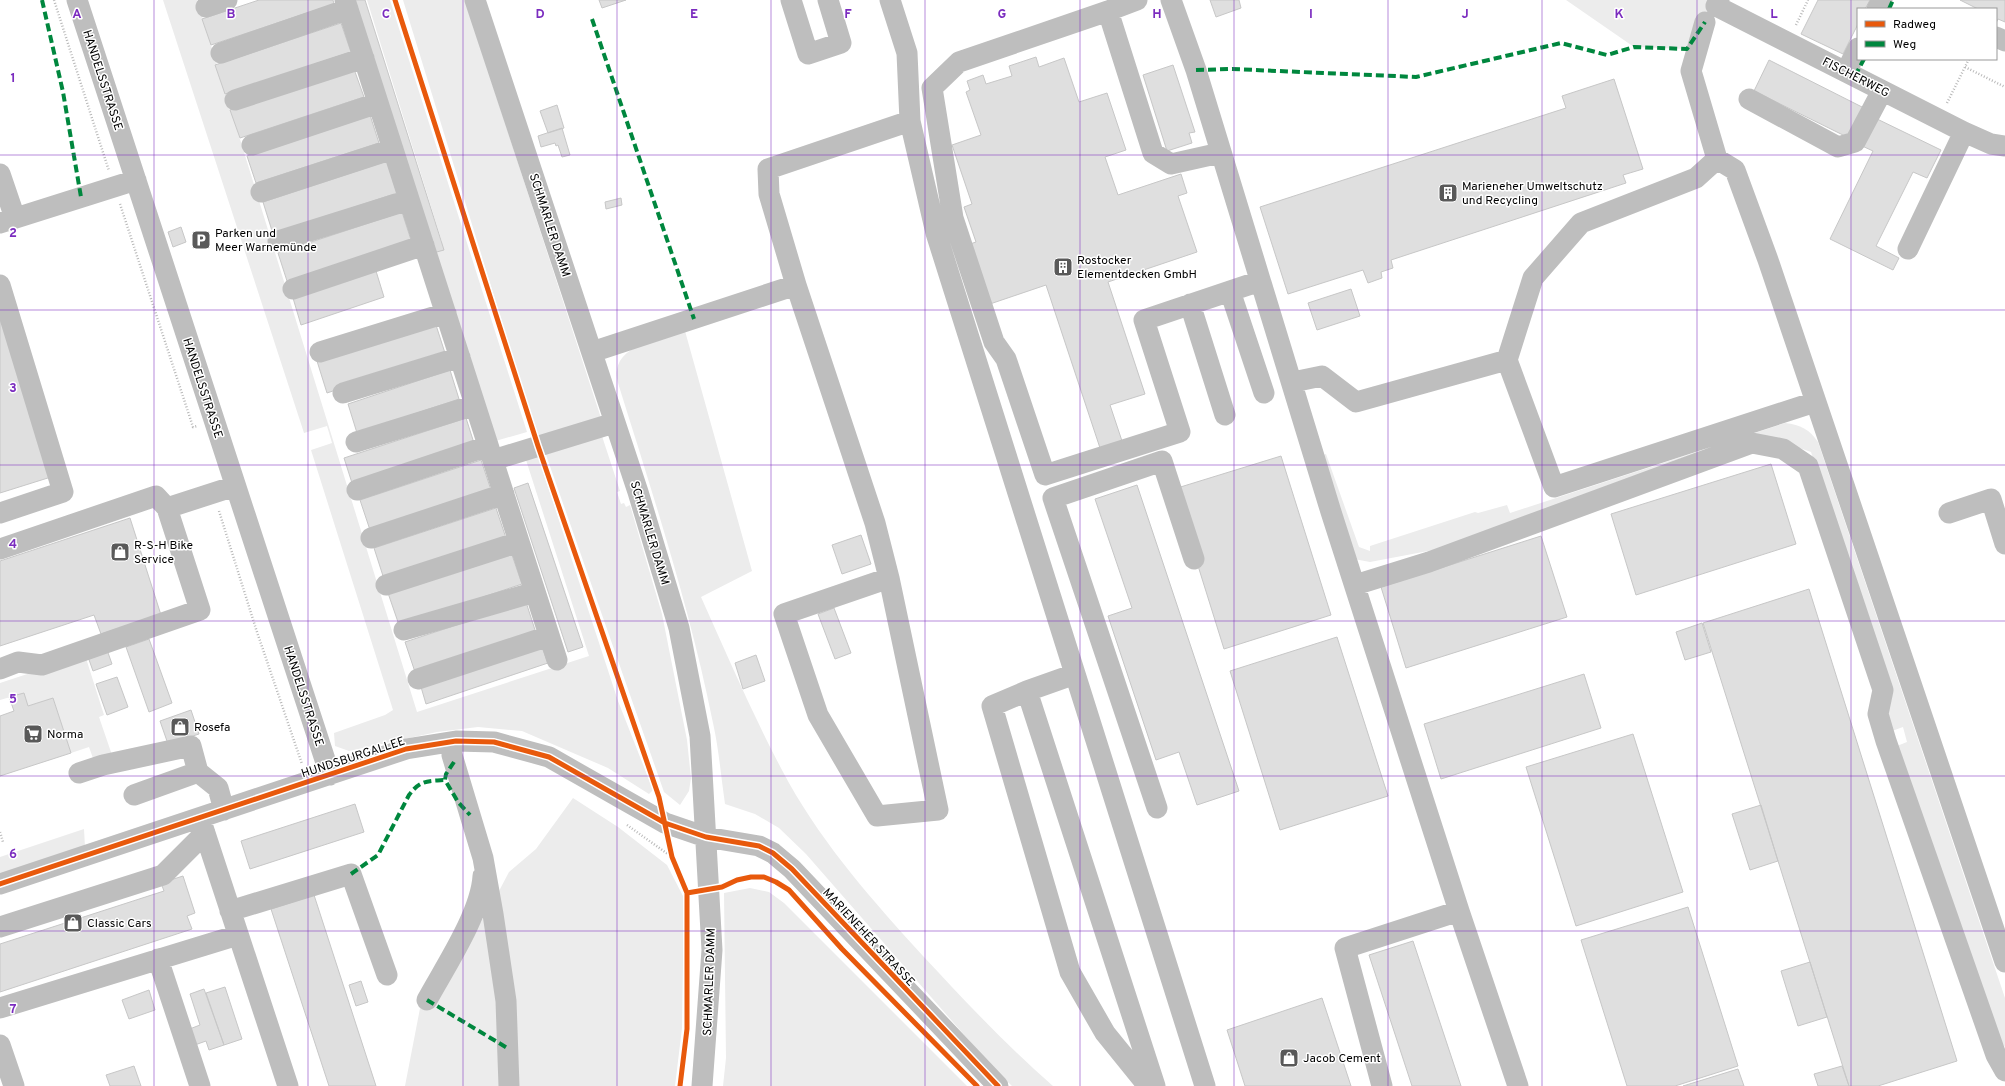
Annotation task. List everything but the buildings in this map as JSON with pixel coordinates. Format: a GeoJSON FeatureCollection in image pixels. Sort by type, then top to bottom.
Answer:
{"type":"FeatureCollection","features":[{"type":"Feature","properties":{"kind":"street","name":"HANDELSSTRASSE"},"geometry":{"type":"LineString","coordinates":[[77,0],[330,775]]}},
{"type":"Feature","properties":{"kind":"street"},"geometry":{"type":"LineString","coordinates":[[206,6],[227,0]]}},
{"type":"Feature","properties":{"kind":"street","name":"SCHMARLER DAMM"},"geometry":{"type":"LineString","coordinates":[[475,0],[638,492],[679,628],[700,736],[712,950],[702,1086]]}},
{"type":"Feature","properties":{"kind":"street"},"geometry":{"type":"LineString","coordinates":[[791,0],[808,54],[841,43],[828,0]]}},
{"type":"Feature","properties":{"kind":"street"},"geometry":{"type":"LineString","coordinates":[[890,0],[907,53],[910,121],[936,233],[1205,1086]]}},
{"type":"Feature","properties":{"kind":"street"},"geometry":{"type":"LineString","coordinates":[[1137,0],[959,62],[932,88],[953,218],[994,342],[1006,359],[1045,475],[1180,432],[1144,320],[1260,281]]}},
{"type":"Feature","properties":{"kind":"street"},"geometry":{"type":"LineString","coordinates":[[1171,0],[1196,70],[1220,153],[1293,382],[1313,453],[1459,911],[1518,1086]]}},
{"type":"Feature","properties":{"kind":"street","name":"FISCHERWEG"},"geometry":{"type":"LineString","coordinates":[[1719,0],[1716,6],[1882,91],[1964,132],[1991,144],[2005,146]]}},
{"type":"Feature","properties":{"kind":"street"},"geometry":{"type":"LineString","coordinates":[[221,54],[346,5],[557,660]]}},
{"type":"Feature","properties":{"kind":"street"},"geometry":{"type":"LineString","coordinates":[[1108,11],[1152,153],[1171,164],[1220,153]]}},
{"type":"Feature","properties":{"kind":"street"},"geometry":{"type":"LineString","coordinates":[[1705,22],[1691,71],[1717,159],[1735,170],[1768,260],[2005,962]]}},
{"type":"Feature","properties":{"kind":"street"},"geometry":{"type":"LineString","coordinates":[[1846,72],[1857,50]]}},
{"type":"Feature","properties":{"kind":"street"},"geometry":{"type":"LineString","coordinates":[[235,100],[364,58]]}},
{"type":"Feature","properties":{"kind":"street"},"geometry":{"type":"LineString","coordinates":[[1749,99],[1838,146],[1855,142],[1882,91]]}},
{"type":"Feature","properties":{"kind":"street"},"geometry":{"type":"LineString","coordinates":[[252,145],[378,103]]}},
{"type":"Feature","properties":{"kind":"street"},"geometry":{"type":"LineString","coordinates":[[889,578],[784,614],[818,715],[877,816],[938,810],[889,578],[875,523],[796,285],[769,194],[768,169],[910,121]]}},
{"type":"Feature","properties":{"kind":"street"},"geometry":{"type":"LineString","coordinates":[[1908,249],[1964,132]]}},
{"type":"Feature","properties":{"kind":"street"},"geometry":{"type":"LineString","coordinates":[[262,192],[393,149]]}},
{"type":"Feature","properties":{"kind":"street"},"geometry":{"type":"LineString","coordinates":[[1717,159],[1696,178],[1581,223],[1533,278],[1507,360],[1554,487],[1816,402]]}},
{"type":"Feature","properties":{"kind":"street"},"geometry":{"type":"LineString","coordinates":[[0,174],[8,220],[136,180]]}},
{"type":"Feature","properties":{"kind":"street"},"geometry":{"type":"LineString","coordinates":[[278,241],[409,200]]}},
{"type":"Feature","properties":{"kind":"street"},"geometry":{"type":"LineString","coordinates":[[294,289],[424,245]]}},
{"type":"Feature","properties":{"kind":"street"},"geometry":{"type":"LineString","coordinates":[[0,285],[63,492],[0,513]]}},
{"type":"Feature","properties":{"kind":"street"},"geometry":{"type":"LineString","coordinates":[[592,352],[796,285]]}},
{"type":"Feature","properties":{"kind":"street"},"geometry":{"type":"LineString","coordinates":[[1230,291],[1264,393]]}},
{"type":"Feature","properties":{"kind":"street"},"geometry":{"type":"LineString","coordinates":[[1190,304],[1225,415]]}},
{"type":"Feature","properties":{"kind":"street"},"geometry":{"type":"LineString","coordinates":[[320,352],[446,313]]}},
{"type":"Feature","properties":{"kind":"street"},"geometry":{"type":"LineString","coordinates":[[343,393],[460,357]]}},
{"type":"Feature","properties":{"kind":"street"},"geometry":{"type":"LineString","coordinates":[[1293,382],[1322,376],[1356,402],[1507,360]]}},
{"type":"Feature","properties":{"kind":"street"},"geometry":{"type":"LineString","coordinates":[[356,442],[475,405]]}},
{"type":"Feature","properties":{"kind":"street"},"geometry":{"type":"LineString","coordinates":[[356,490],[491,453],[614,423]]}},
{"type":"Feature","properties":{"kind":"street"},"geometry":{"type":"LineString","coordinates":[[1355,585],[1429,562],[1752,443],[1783,448],[1808,466],[1883,690],[1878,714],[1886,741],[1996,1055],[2005,1071]]}},
{"type":"Feature","properties":{"kind":"street"},"geometry":{"type":"LineString","coordinates":[[1157,808],[1053,498],[1162,461],[1194,559]]}},
{"type":"Feature","properties":{"kind":"street"},"geometry":{"type":"LineString","coordinates":[[168,508],[235,486]]}},
{"type":"Feature","properties":{"kind":"street"},"geometry":{"type":"LineString","coordinates":[[371,538],[504,494]]}},
{"type":"Feature","properties":{"kind":"street"},"geometry":{"type":"LineString","coordinates":[[0,549],[156,496],[168,508],[200,610],[42,665],[18,662],[0,669]]}},
{"type":"Feature","properties":{"kind":"street"},"geometry":{"type":"LineString","coordinates":[[1949,513],[1998,497],[2005,544]]}},
{"type":"Feature","properties":{"kind":"street"},"geometry":{"type":"LineString","coordinates":[[386,585],[519,542]]}},
{"type":"Feature","properties":{"kind":"street"},"geometry":{"type":"LineString","coordinates":[[404,630],[535,592]]}},
{"type":"Feature","properties":{"kind":"street"},"geometry":{"type":"LineString","coordinates":[[418,679],[549,636]]}},
{"type":"Feature","properties":{"kind":"street"},"geometry":{"type":"LineString","coordinates":[[1075,674],[1027,691],[992,706],[1070,972],[1105,1033],[1148,1086]]}},
{"type":"Feature","properties":{"kind":"street"},"geometry":{"type":"LineString","coordinates":[[1027,691],[1155,1086]]}},
{"type":"Feature","properties":{"kind":"street","name":"HUNDSBURGALLEE"},"geometry":{"type":"LineString","coordinates":[[0,884],[202,826],[224,810],[406,749],[456,741],[494,742],[549,757],[665,823],[706,837]]}},
{"type":"Feature","properties":{"kind":"street"},"geometry":{"type":"LineString","coordinates":[[79,773],[103,764],[191,746],[198,772],[218,788],[224,810]]}},
{"type":"Feature","properties":{"kind":"street"},"geometry":{"type":"LineString","coordinates":[[452,755],[483,858],[502,965],[508,1018],[509,1086]]}},
{"type":"Feature","properties":{"kind":"street"},"geometry":{"type":"LineString","coordinates":[[134,796],[198,772]]}},
{"type":"Feature","properties":{"kind":"street"},"geometry":{"type":"LineString","coordinates":[[202,826],[288,1086]]}},
{"type":"Feature","properties":{"kind":"street"},"geometry":{"type":"LineString","coordinates":[[0,928],[163,875],[202,826]]}},
{"type":"Feature","properties":{"kind":"street","name":"MARIENEHER STRASSE"},"geometry":{"type":"LineString","coordinates":[[706,837],[759,846],[773,853],[792,869],[998,1086]]}},
{"type":"Feature","properties":{"kind":"street"},"geometry":{"type":"LineString","coordinates":[[427,1000],[466,927],[482,889],[483,858]]}},
{"type":"Feature","properties":{"kind":"street"},"geometry":{"type":"LineString","coordinates":[[230,911],[351,874],[387,976]]}},
{"type":"Feature","properties":{"kind":"street"},"geometry":{"type":"LineString","coordinates":[[1382,1086],[1345,948],[1459,911]]}},
{"type":"Feature","properties":{"kind":"street"},"geometry":{"type":"LineString","coordinates":[[0,1008],[238,935]]}},
{"type":"Feature","properties":{"kind":"street"},"geometry":{"type":"LineString","coordinates":[[158,959],[200,1086]]}},
{"type":"Feature","properties":{"kind":"street"},"geometry":{"type":"LineString","coordinates":[[0,1045],[14,1086]]}},
{"type":"Feature","properties":{"kind":"path"},"geometry":{"type":"LineString","coordinates":[[54,0],[193,427],[214,422]]}},
{"type":"Feature","properties":{"kind":"path"},"geometry":{"type":"LineString","coordinates":[[1788,42],[1808,0]]}},
{"type":"Feature","properties":{"kind":"path"},"geometry":{"type":"LineString","coordinates":[[1938,119],[1968,60]]}},
{"type":"Feature","properties":{"kind":"path"},"geometry":{"type":"LineString","coordinates":[[1965,67],[2005,87]]}},
{"type":"Feature","properties":{"kind":"path"},"geometry":{"type":"LineString","coordinates":[[213,493],[256,629],[309,782]]}},
{"type":"Feature","properties":{"kind":"path"},"geometry":{"type":"LineString","coordinates":[[0,832],[3,842]]}},
{"type":"Feature","properties":{"kind":"shaded area"},"geometry":{"type":"Polygon","coordinates":[[[163,0],[197,0],[417,712],[589,656],[526,460],[538,456],[618,701],[653,790],[649,794],[608,768],[522,731],[478,727],[437,732],[349,751],[335,746],[334,733],[385,715],[393,710],[311,450],[332,443],[327,426],[304,433],[163,0]]]}},
{"type":"Feature","properties":{"kind":"shaded area"},"geometry":{"type":"Polygon","coordinates":[[[367,0],[390,0],[527,432],[492,442],[429,246],[442,242],[367,0]]]}},
{"type":"Feature","properties":{"kind":"shaded area"},"geometry":{"type":"Polygon","coordinates":[[[403,0],[465,0],[601,418],[538,439],[403,0]]]}},
{"type":"Feature","properties":{"kind":"shaded area"},"geometry":{"type":"Polygon","coordinates":[[[1566,0],[1719,0],[1687,49],[1634,47],[1566,0]]]}},
{"type":"Feature","properties":{"kind":"shaded area"},"geometry":{"type":"Polygon","coordinates":[[[685,331],[752,571],[701,597],[765,737],[803,807],[834,852],[851,873],[886,915],[970,1006],[1019,1055],[1053,1086],[1012,1086],[994,1069],[806,854],[779,828],[755,814],[725,804],[715,733],[704,680],[670,552],[617,376],[620,361],[626,354],[635,348],[655,339],[685,331]]]}},
{"type":"Feature","properties":{"kind":"shaded area"},"geometry":{"type":"Polygon","coordinates":[[[1785,423],[1804,428],[1818,442],[2005,998],[2005,1047],[2001,1041],[1897,746],[1907,742],[1903,727],[1892,731],[1886,711],[1892,695],[1811,452],[1762,435],[1444,548],[1370,562],[1354,559],[1321,456],[1326,454],[1359,547],[1370,551],[1370,546],[1475,512],[1478,513],[1507,505],[1510,513],[1785,423]]]}},
{"type":"Feature","properties":{"kind":"shaded area"},"geometry":{"type":"Polygon","coordinates":[[[601,433],[620,491],[617,492],[621,504],[624,503],[626,507],[630,505],[662,614],[687,740],[691,778],[689,791],[680,805],[664,792],[545,452],[601,433]]]}},
{"type":"Feature","properties":{"kind":"shaded area"},"geometry":{"type":"Polygon","coordinates":[[[85,655],[104,715],[99,717],[112,755],[94,761],[89,747],[71,753],[53,698],[28,706],[24,693],[0,700],[0,683],[85,655]]]}},
{"type":"Feature","properties":{"kind":"shaded area"},"geometry":{"type":"Polygon","coordinates":[[[573,798],[618,827],[667,865],[684,898],[682,1028],[675,1086],[405,1086],[422,998],[499,891],[509,872],[536,849],[573,798]]]}},
{"type":"Feature","properties":{"kind":"shaded area"},"geometry":{"type":"Polygon","coordinates":[[[84,829],[85,847],[0,877],[0,857],[84,829]]]}},
{"type":"Feature","properties":{"kind":"shaded area"},"geometry":{"type":"Polygon","coordinates":[[[750,888],[769,892],[784,903],[967,1086],[723,1086],[726,1058],[724,893],[750,888]]]}},
{"type":"Feature","properties":{"kind":"marked path"},"geometry":{"type":"LineString","coordinates":[[42,0],[63,92],[81,197]]}},
{"type":"Feature","properties":{"kind":"marked path"},"geometry":{"type":"LineString","coordinates":[[1889,8],[1893,0]]}},
{"type":"Feature","properties":{"kind":"marked path"},"geometry":{"type":"LineString","coordinates":[[592,19],[694,319]]}},
{"type":"Feature","properties":{"kind":"marked path"},"geometry":{"type":"LineString","coordinates":[[1196,70],[1232,69],[1416,77],[1561,43],[1607,55],[1634,47],[1687,49],[1705,22]]}},
{"type":"Feature","properties":{"kind":"marked path"},"geometry":{"type":"LineString","coordinates":[[1855,76],[1863,60]]}},
{"type":"Feature","properties":{"kind":"marked path"},"geometry":{"type":"LineString","coordinates":[[454,762],[446,774],[445,780],[458,802],[470,815]]}},
{"type":"Feature","properties":{"kind":"marked path"},"geometry":{"type":"LineString","coordinates":[[351,874],[378,855],[413,790],[425,782],[445,780]]}},
{"type":"Feature","properties":{"kind":"marked path"},"geometry":{"type":"LineString","coordinates":[[427,1000],[509,1049]]}},
{"type":"Feature","properties":{"kind":"cycle path"},"geometry":{"type":"LineString","coordinates":[[395,0],[538,446],[659,797],[672,857],[687,893],[687,1029],[680,1086]]}},
{"type":"Feature","properties":{"kind":"cycle path"},"geometry":{"type":"LineString","coordinates":[[0,884],[406,749],[456,741],[494,742],[549,757],[665,823],[706,837],[759,846],[773,853],[792,869],[998,1086]]}},
{"type":"Feature","properties":{"kind":"cycle path"},"geometry":{"type":"LineString","coordinates":[[687,893],[722,887],[737,880],[751,877],[764,877],[789,890],[842,949],[977,1086]]}},
{"type":"Feature","properties":{"kind":"place","name":"Marieneher Umweltschutz und Recycling"},"geometry":{"type":"Point","coordinates":[1448,193]}},
{"type":"Feature","properties":{"kind":"place","name":"Parken und Meer Warnemünde"},"geometry":{"type":"Point","coordinates":[201,240]}},
{"type":"Feature","properties":{"kind":"place","name":"Rostocker Elementdecken GmbH"},"geometry":{"type":"Point","coordinates":[1063,267]}},
{"type":"Feature","properties":{"kind":"place","name":"R-S-H Bike Service"},"geometry":{"type":"Point","coordinates":[120,552]}},
{"type":"Feature","properties":{"kind":"place","name":"Rosefa"},"geometry":{"type":"Point","coordinates":[180,727]}},
{"type":"Feature","properties":{"kind":"place","name":"Norma"},"geometry":{"type":"Point","coordinates":[33,734]}},
{"type":"Feature","properties":{"kind":"place","name":"Classic Cars"},"geometry":{"type":"Point","coordinates":[73,923]}},
{"type":"Feature","properties":{"kind":"place","name":"Jacob Cement"},"geometry":{"type":"Point","coordinates":[1289,1058]}}]}
